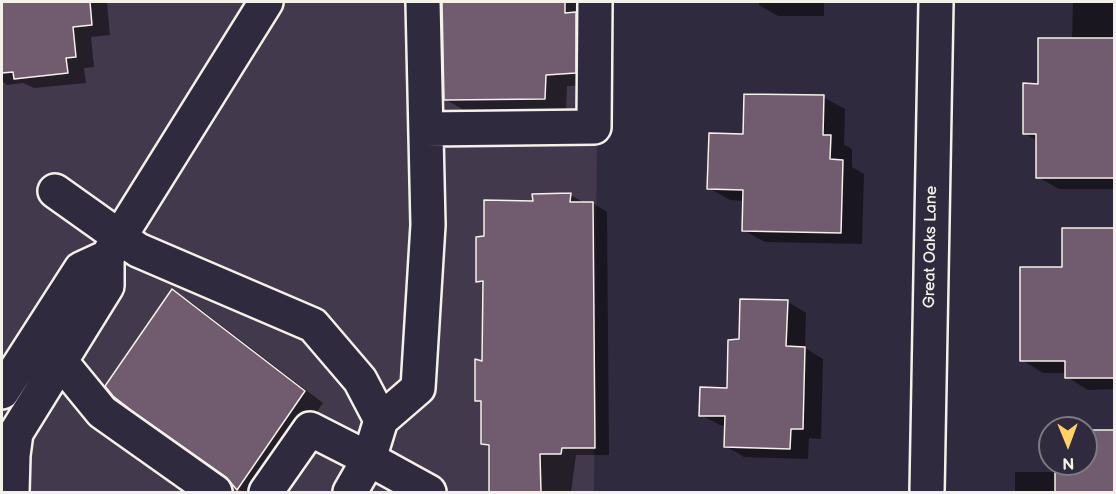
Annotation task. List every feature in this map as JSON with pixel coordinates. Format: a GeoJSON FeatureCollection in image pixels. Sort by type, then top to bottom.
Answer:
{"type":"FeatureCollection","features":[{"type":"Feature","properties":{"kind":"street"},"geometry":{"type":"LineString","coordinates":[[2,392],[81,269],[113,246],[266,2]]}},
{"type":"Feature","properties":{"kind":"street"},"geometry":{"type":"LineString","coordinates":[[350,492],[369,459],[381,420],[418,388],[428,225],[423,2]]}},
{"type":"Feature","properties":{"kind":"street"},"geometry":{"type":"LineString","coordinates":[[426,129],[594,128],[595,2]]}},
{"type":"Feature","properties":{"kind":"street","name":"Great Oaks Lane"},"geometry":{"type":"LineString","coordinates":[[927,492],[936,2]]}},
{"type":"Feature","properties":{"kind":"street"},"geometry":{"type":"LineString","coordinates":[[55,191],[113,246],[138,250],[312,325],[360,380],[381,420]]}},
{"type":"Feature","properties":{"kind":"street"},"geometry":{"type":"LineString","coordinates":[[12,492],[16,434],[107,286],[113,246]]}},
{"type":"Feature","properties":{"kind":"street"},"geometry":{"type":"LineString","coordinates":[[61,362],[102,412],[215,492]]}},
{"type":"Feature","properties":{"kind":"street"},"geometry":{"type":"LineString","coordinates":[[266,492],[310,429],[429,492]]}},
{"type":"Feature","properties":{"kind":"shaded area"},"geometry":{"type":"Polygon","coordinates":[[[2,2],[598,2],[594,492],[2,492],[2,2]]]}},
{"type":"Feature","properties":{"kind":"building"},"geometry":{"type":"Polygon","coordinates":[[[2,2],[90,2],[92,25],[73,27],[76,57],[66,58],[68,73],[14,79],[13,72],[2,73],[2,2]]]}},
{"type":"Feature","properties":{"kind":"building"},"geometry":{"type":"Polygon","coordinates":[[[442,2],[565,2],[565,13],[576,12],[576,73],[546,75],[545,99],[444,100],[442,2]]]}},
{"type":"Feature","properties":{"kind":"building"},"geometry":{"type":"Polygon","coordinates":[[[1038,38],[1114,38],[1114,178],[1036,178],[1036,134],[1023,134],[1023,83],[1038,84],[1038,38]]]}},
{"type":"Feature","properties":{"kind":"building"},"geometry":{"type":"Polygon","coordinates":[[[744,94],[824,95],[823,135],[831,135],[830,159],[843,160],[841,233],[742,231],[743,190],[707,189],[709,133],[743,134],[744,94]]]}},
{"type":"Feature","properties":{"kind":"building"},"geometry":{"type":"Polygon","coordinates":[[[571,193],[570,202],[593,202],[595,448],[562,448],[561,454],[540,454],[541,492],[489,492],[489,445],[481,444],[481,401],[475,401],[475,359],[482,361],[483,281],[476,282],[476,237],[484,236],[484,200],[533,201],[532,194],[571,193]]]}},
{"type":"Feature","properties":{"kind":"building"},"geometry":{"type":"Polygon","coordinates":[[[1062,228],[1114,228],[1114,378],[1065,378],[1065,361],[1020,361],[1020,267],[1062,267],[1062,228]]]}},
{"type":"Feature","properties":{"kind":"building"},"geometry":{"type":"Polygon","coordinates":[[[172,289],[305,391],[237,490],[226,477],[131,410],[113,396],[105,386],[172,289]]]}},
{"type":"Feature","properties":{"kind":"building"},"geometry":{"type":"Polygon","coordinates":[[[740,299],[788,300],[786,346],[805,347],[803,429],[791,429],[790,449],[724,447],[725,416],[699,416],[700,387],[727,388],[728,340],[739,339],[740,299]]]}},
{"type":"Feature","properties":{"kind":"building"},"geometry":{"type":"Polygon","coordinates":[[[1098,430],[1114,430],[1114,492],[1055,492],[1055,476],[1098,476],[1098,430]]]}}]}
